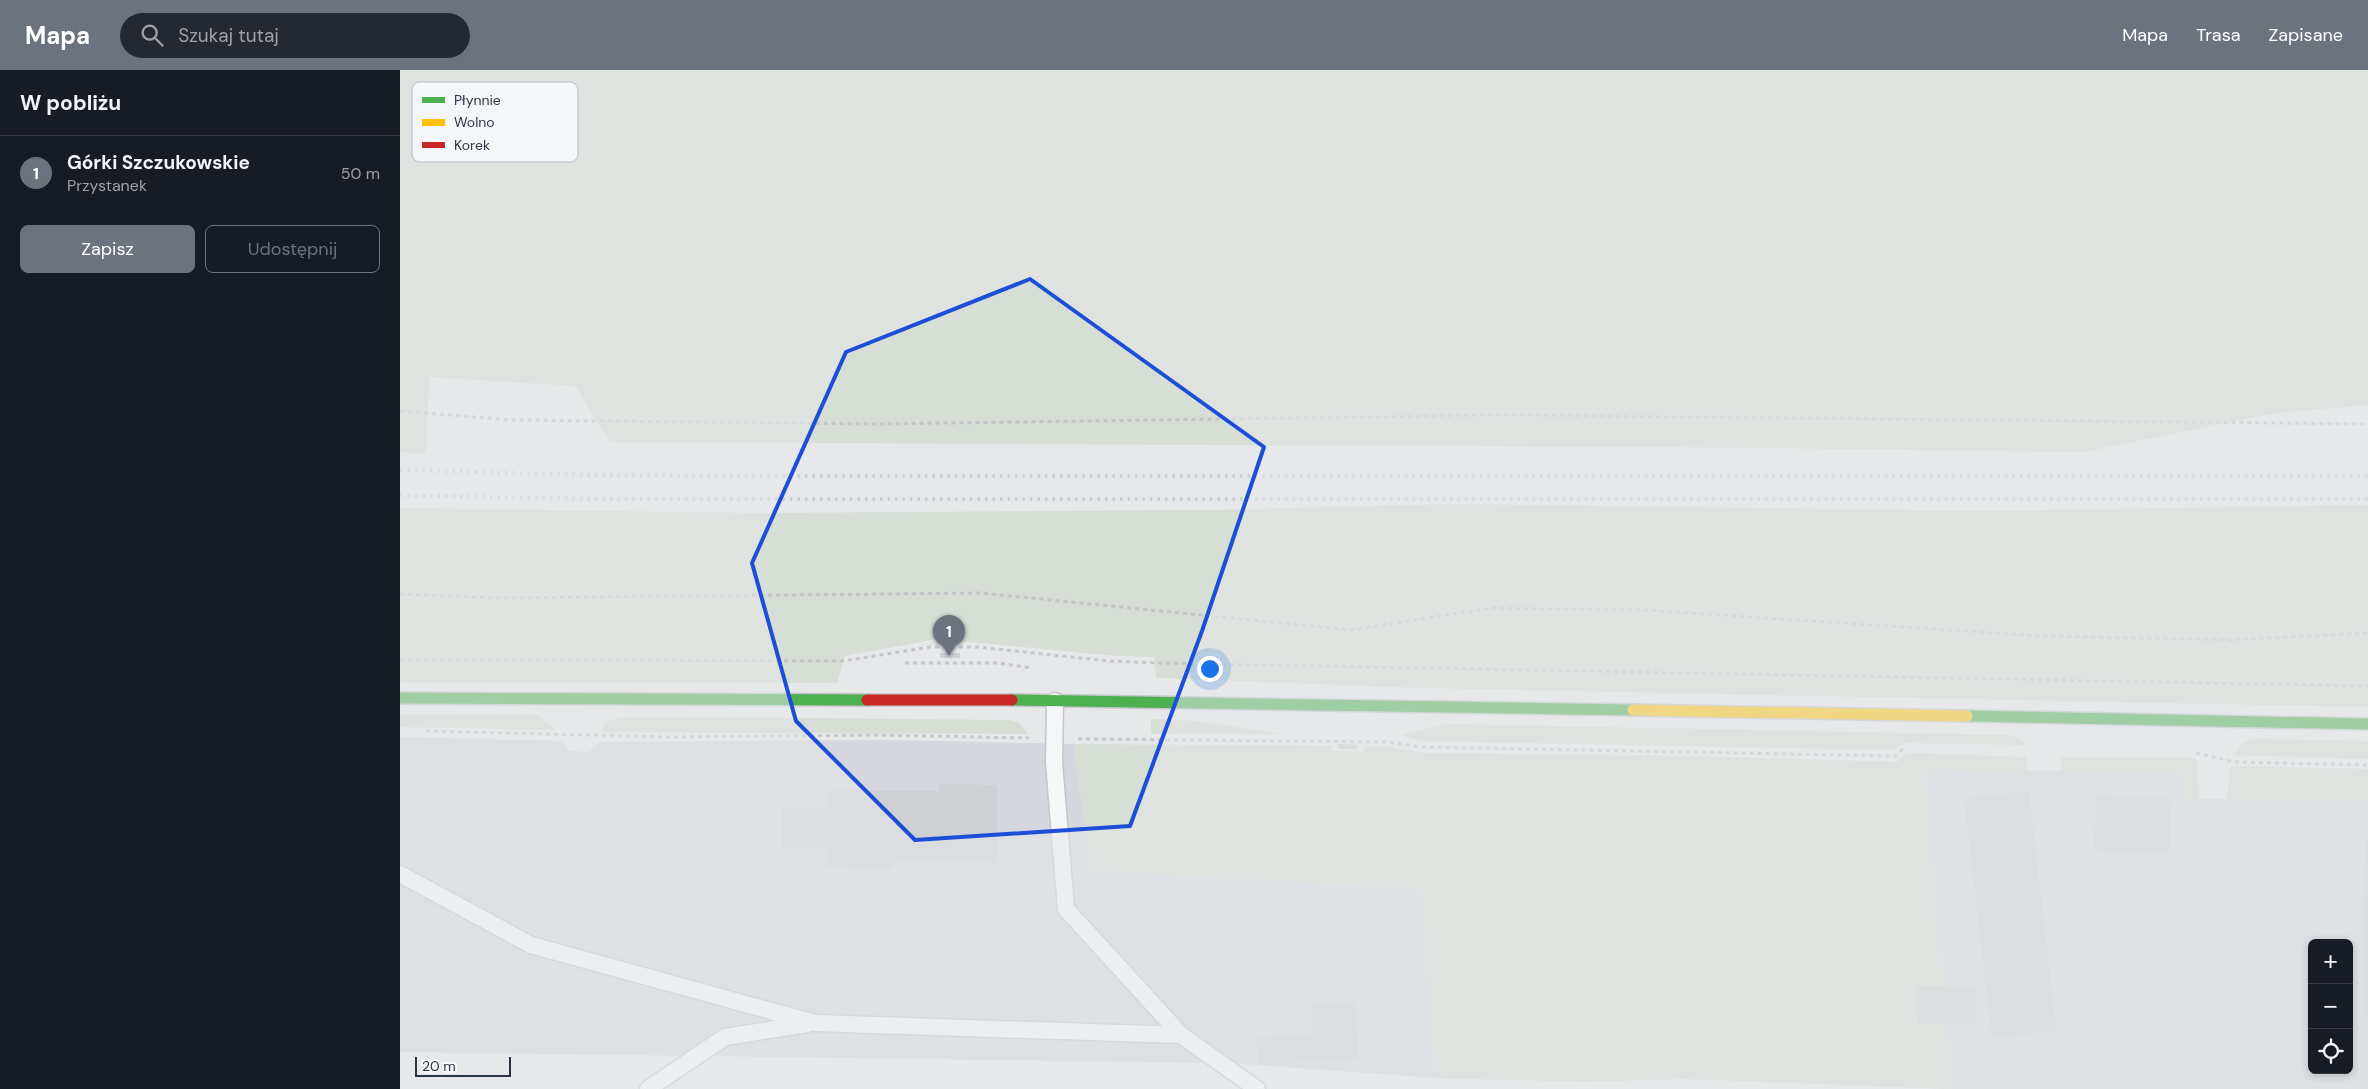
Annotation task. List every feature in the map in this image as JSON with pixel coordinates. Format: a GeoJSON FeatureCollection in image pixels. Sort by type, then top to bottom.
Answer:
{"type":"FeatureCollection","features":[{"type":"Feature","properties":{"kind":"main road"},"geometry":{"type":"LineString","coordinates":[[400,698],[1055,701],[2368,724]]}},
{"type":"Feature","properties":{"kind":"lane"},"geometry":{"type":"LineString","coordinates":[[1055,701],[1054,762],[1066,909],[1181,1035],[1257,1089]]}},
{"type":"Feature","properties":{"kind":"lane"},"geometry":{"type":"LineString","coordinates":[[400,874],[531,945],[815,1023]]}},
{"type":"Feature","properties":{"kind":"lane"},"geometry":{"type":"LineString","coordinates":[[648,1089],[725,1037],[815,1023],[1181,1035]]}},
{"type":"Feature","properties":{"kind":"path"},"geometry":{"type":"LineString","coordinates":[[400,411],[511,420],[878,424],[1500,415],[2368,424]]}},
{"type":"Feature","properties":{"kind":"path"},"geometry":{"type":"LineString","coordinates":[[400,594],[516,598],[981,593],[1351,630],[1492,608],[1643,610],[2041,636],[2229,640],[2368,632]]}},
{"type":"Feature","properties":{"kind":"path"},"geometry":{"type":"LineString","coordinates":[[400,660],[831,662],[852,661],[930,647],[976,647],[1109,661],[1159,663],[2368,686]]}},
{"type":"Feature","properties":{"kind":"path"},"geometry":{"type":"LineString","coordinates":[[419,731],[671,737],[875,735],[1054,739],[1387,742],[1422,747],[1895,756],[1905,747],[1911,747]]}},
{"type":"Feature","properties":{"kind":"path"},"geometry":{"type":"LineString","coordinates":[[2187,753],[2235,762],[2368,765]]}},
{"type":"Feature","properties":{"kind":"highlighted area"},"geometry":{"type":"Polygon","coordinates":[[[1030,279],[1264,447],[1202,631],[1130,826],[915,840],[796,721],[752,563],[846,352],[1030,279]]]}},
{"type":"Feature","properties":{"kind":"shaded area"},"geometry":{"type":"Polygon","coordinates":[[[400,70],[2368,70],[2368,405],[2275,413],[2083,452],[1667,447],[610,442],[575,386],[429,377],[426,454],[400,452],[400,70]]]}},
{"type":"Feature","properties":{"kind":"shaded area"},"geometry":{"type":"Polygon","coordinates":[[[1456,504],[1978,511],[2368,505],[2368,707],[1421,688],[1156,678],[1154,657],[1115,656],[937,639],[845,656],[837,683],[400,682],[400,508],[753,513],[1211,510],[1456,504]]]}},
{"type":"Feature","properties":{"kind":"shaded area"},"geometry":{"type":"Polygon","coordinates":[[[400,714],[538,715],[556,730],[400,727],[400,714]]]}},
{"type":"Feature","properties":{"kind":"shaded area"},"geometry":{"type":"Polygon","coordinates":[[[618,718],[1008,720],[1018,722],[1028,734],[602,732],[605,723],[618,718]]]}},
{"type":"Feature","properties":{"kind":"shaded area"},"geometry":{"type":"Polygon","coordinates":[[[1151,719],[1196,721],[1282,734],[1151,734],[1151,719]]]}},
{"type":"Feature","properties":{"kind":"shaded area"},"geometry":{"type":"Polygon","coordinates":[[[1446,724],[2010,735],[2020,739],[2026,745],[1904,743],[1893,750],[1420,741],[1400,735],[1446,724]]]}},
{"type":"Feature","properties":{"kind":"shaded area"},"geometry":{"type":"Polygon","coordinates":[[[400,737],[562,741],[569,751],[589,752],[600,742],[880,740],[1076,744],[1075,759],[1092,871],[1421,889],[1437,1078],[1227,1063],[402,1052],[400,1051],[400,737]]]}},
{"type":"Feature","properties":{"kind":"shaded area"},"geometry":{"type":"Polygon","coordinates":[[[2252,739],[2368,741],[2368,759],[2233,755],[2241,744],[2252,739]]]}},
{"type":"Feature","properties":{"kind":"shaded area"},"geometry":{"type":"Polygon","coordinates":[[[1076,744],[1332,746],[1332,751],[1363,752],[1364,747],[1383,746],[1424,753],[1690,756],[1897,762],[1907,753],[2026,757],[2027,772],[1923,770],[1952,1089],[1683,1079],[1584,1082],[1437,1078],[1421,889],[1092,871],[1075,759],[1076,744]]]}},
{"type":"Feature","properties":{"kind":"shaded area"},"geometry":{"type":"Polygon","coordinates":[[[2060,757],[2194,758],[2197,760],[2199,799],[2186,799],[2181,772],[2062,772],[2060,757]]]}},
{"type":"Feature","properties":{"kind":"shaded area"},"geometry":{"type":"Polygon","coordinates":[[[2230,766],[2368,769],[2368,801],[2227,800],[2230,766]]]}},
{"type":"Feature","properties":{"kind":"shaded area"},"geometry":{"type":"Polygon","coordinates":[[[1923,770],[2181,772],[2186,799],[2368,801],[2368,1089],[1952,1089],[1923,770]]]}},
{"type":"Feature","properties":{"kind":"building"},"geometry":{"type":"Polygon","coordinates":[[[940,653],[960,653],[960,658],[940,658],[940,653]]]}},
{"type":"Feature","properties":{"kind":"building"},"geometry":{"type":"Polygon","coordinates":[[[1338,744],[1358,745],[1358,749],[1338,749],[1338,744]]]}},
{"type":"Feature","properties":{"kind":"building"},"geometry":{"type":"Polygon","coordinates":[[[939,784],[998,785],[997,862],[893,861],[893,868],[827,867],[828,848],[782,848],[782,808],[828,808],[828,790],[939,791],[939,784]]]}},
{"type":"Feature","properties":{"kind":"building"},"geometry":{"type":"Polygon","coordinates":[[[2029,791],[2056,1030],[1992,1038],[1964,798],[2029,791]]]}},
{"type":"Feature","properties":{"kind":"building"},"geometry":{"type":"Polygon","coordinates":[[[2096,796],[2171,799],[2169,854],[2094,851],[2096,796]]]}},
{"type":"Feature","properties":{"kind":"building"},"geometry":{"type":"Polygon","coordinates":[[[2366,841],[2368,841],[2368,1089],[2360,1089],[2366,841]]]}},
{"type":"Feature","properties":{"kind":"building"},"geometry":{"type":"Polygon","coordinates":[[[1916,986],[1975,986],[1976,1023],[1917,1024],[1916,986]]]}},
{"type":"Feature","properties":{"kind":"building"},"geometry":{"type":"Polygon","coordinates":[[[1356,1002],[1358,1060],[1258,1064],[1257,1037],[1312,1035],[1311,1003],[1356,1002]]]}},
{"type":"Feature","properties":{"kind":"railway"},"geometry":{"type":"LineString","coordinates":[[400,470],[592,475],[813,476],[2368,476]]}},
{"type":"Feature","properties":{"kind":"railway"},"geometry":{"type":"LineString","coordinates":[[400,495],[589,499],[2368,499]]}},
{"type":"Feature","properties":{"kind":"traffic: fast"},"geometry":{"type":"LineString","coordinates":[[400,698],[867,700]]}},
{"type":"Feature","properties":{"kind":"traffic: fast"},"geometry":{"type":"LineString","coordinates":[[1012,700],[1633,710]]}},
{"type":"Feature","properties":{"kind":"traffic: fast"},"geometry":{"type":"LineString","coordinates":[[1967,716],[2368,724]]}},
{"type":"Feature","properties":{"kind":"traffic: slow"},"geometry":{"type":"LineString","coordinates":[[1633,710],[1967,716]]}},
{"type":"Feature","properties":{"kind":"traffic: jam"},"geometry":{"type":"LineString","coordinates":[[867,700],[1012,700]]}},
{"type":"Feature","properties":{"kind":"place","name":"Górki Szczukowskie"},"geometry":{"type":"Point","coordinates":[949,656]}}]}
